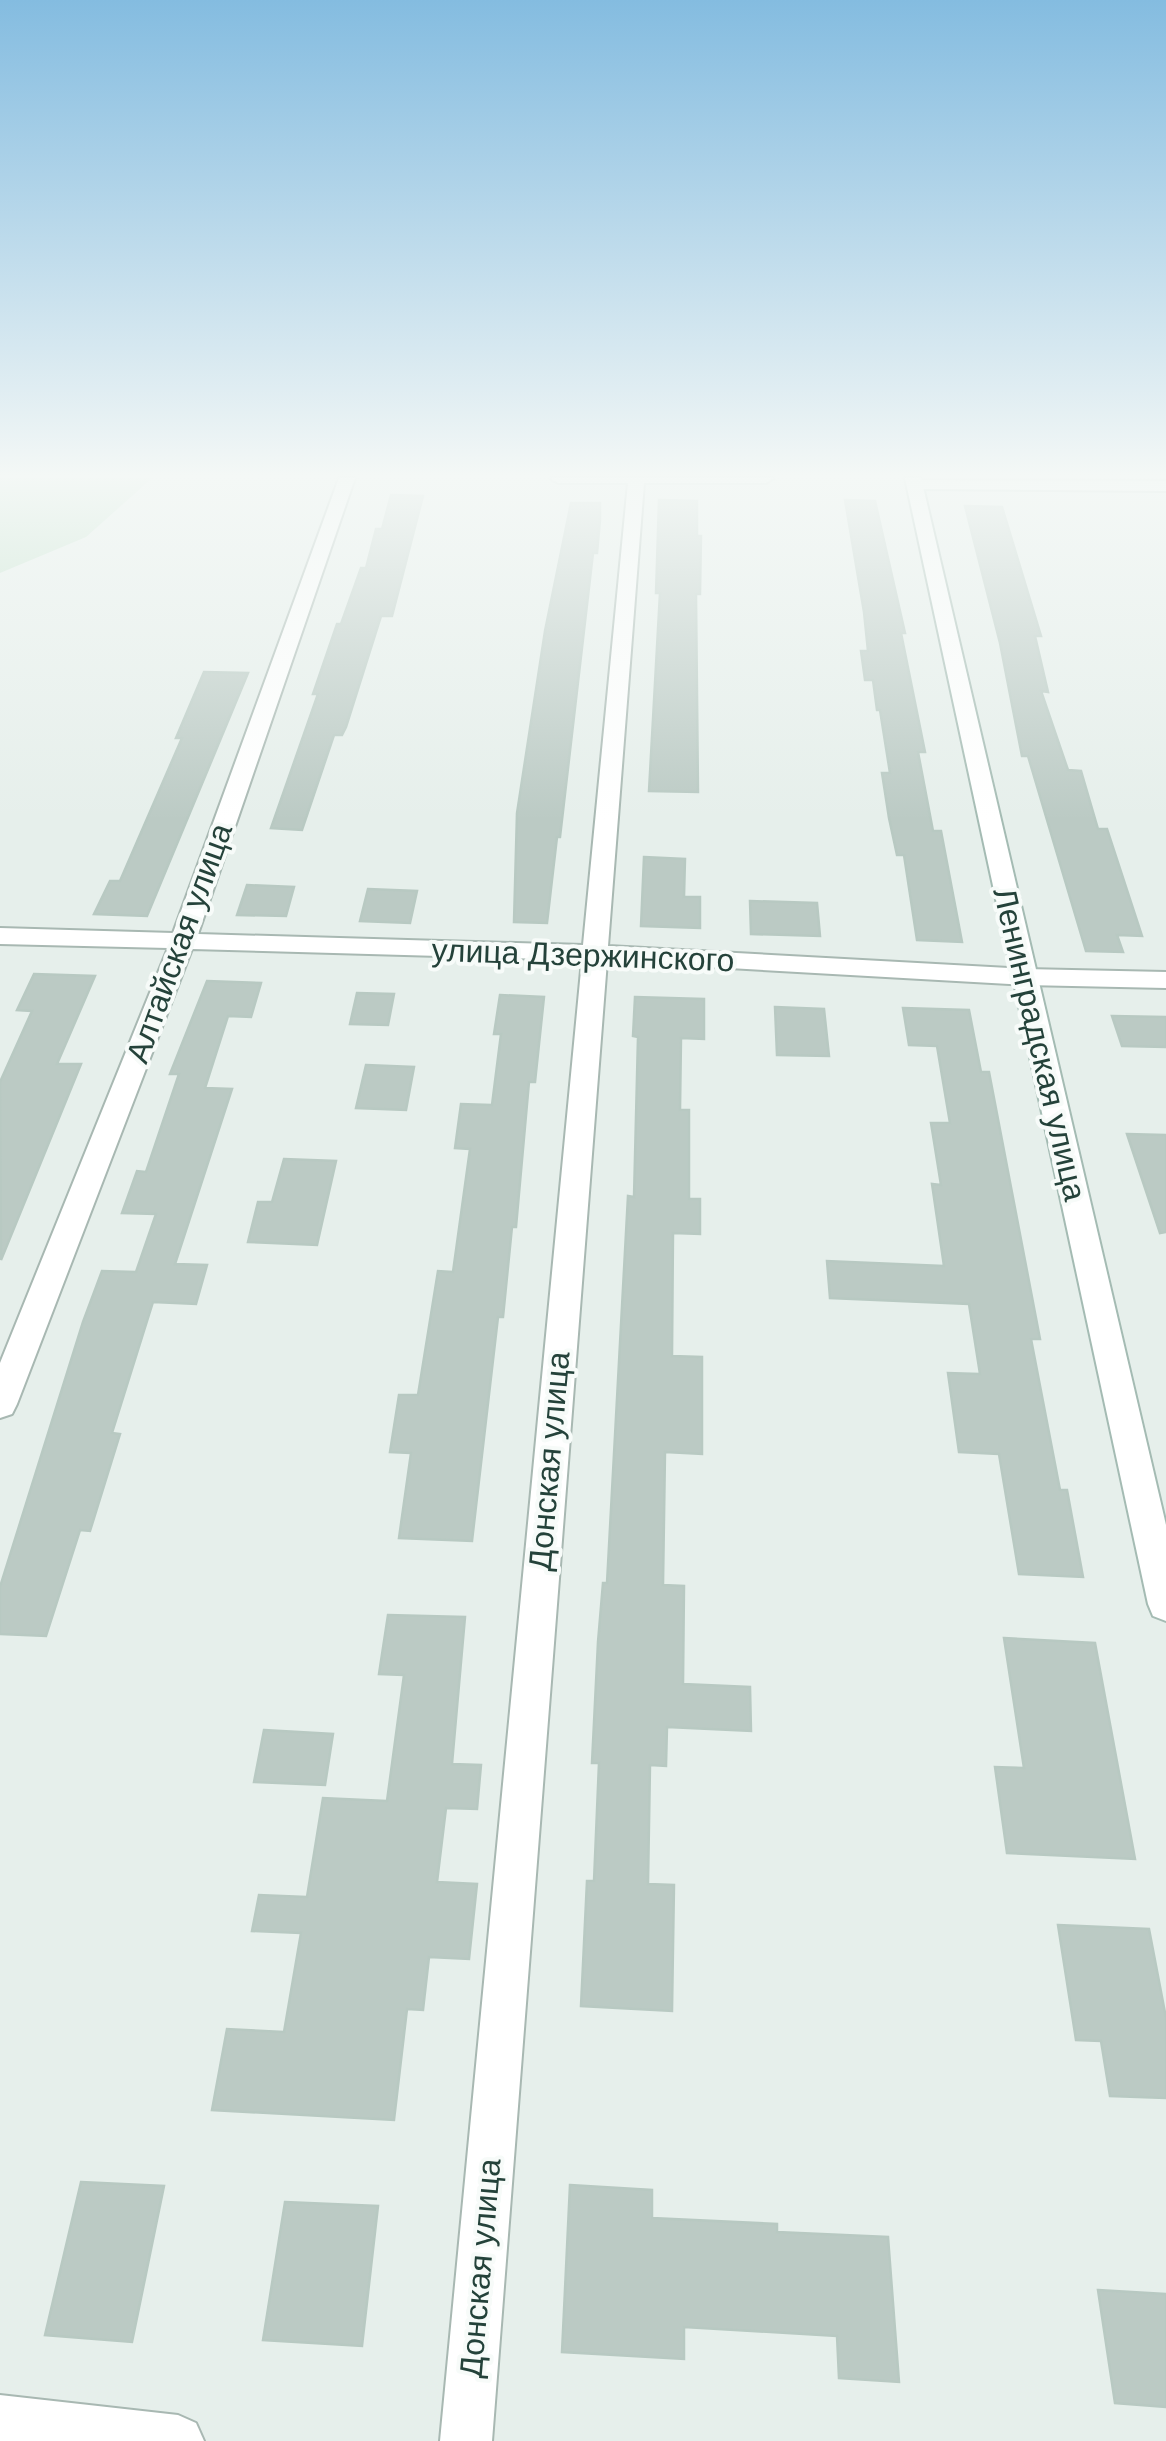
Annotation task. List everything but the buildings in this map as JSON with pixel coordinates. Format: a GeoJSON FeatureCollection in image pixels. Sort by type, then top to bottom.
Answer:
{"type":"FeatureCollection","features":[{"type":"Feature","properties":{"kind":"street","name":"Алтайская улица"},"geometry":{"type":"LineString","coordinates":[[0,1404],[182,941],[307,592]]}},
{"type":"Feature","properties":{"kind":"street","name":"Донская улица"},"geometry":{"type":"LineString","coordinates":[[466,2441],[626,592]]}},
{"type":"Feature","properties":{"kind":"street","name":"Ленинградская улица"},"geometry":{"type":"LineString","coordinates":[[938,592],[1166,1604]]}},
{"type":"Feature","properties":{"kind":"street","name":"улица Дзержинского"},"geometry":{"type":"LineString","coordinates":[[0,936],[593,953],[1024,977],[1166,980]]}},
{"type":"Feature","properties":{"kind":"street"},"geometry":{"type":"LineString","coordinates":[[0,2421],[178,2441]]}}]}
